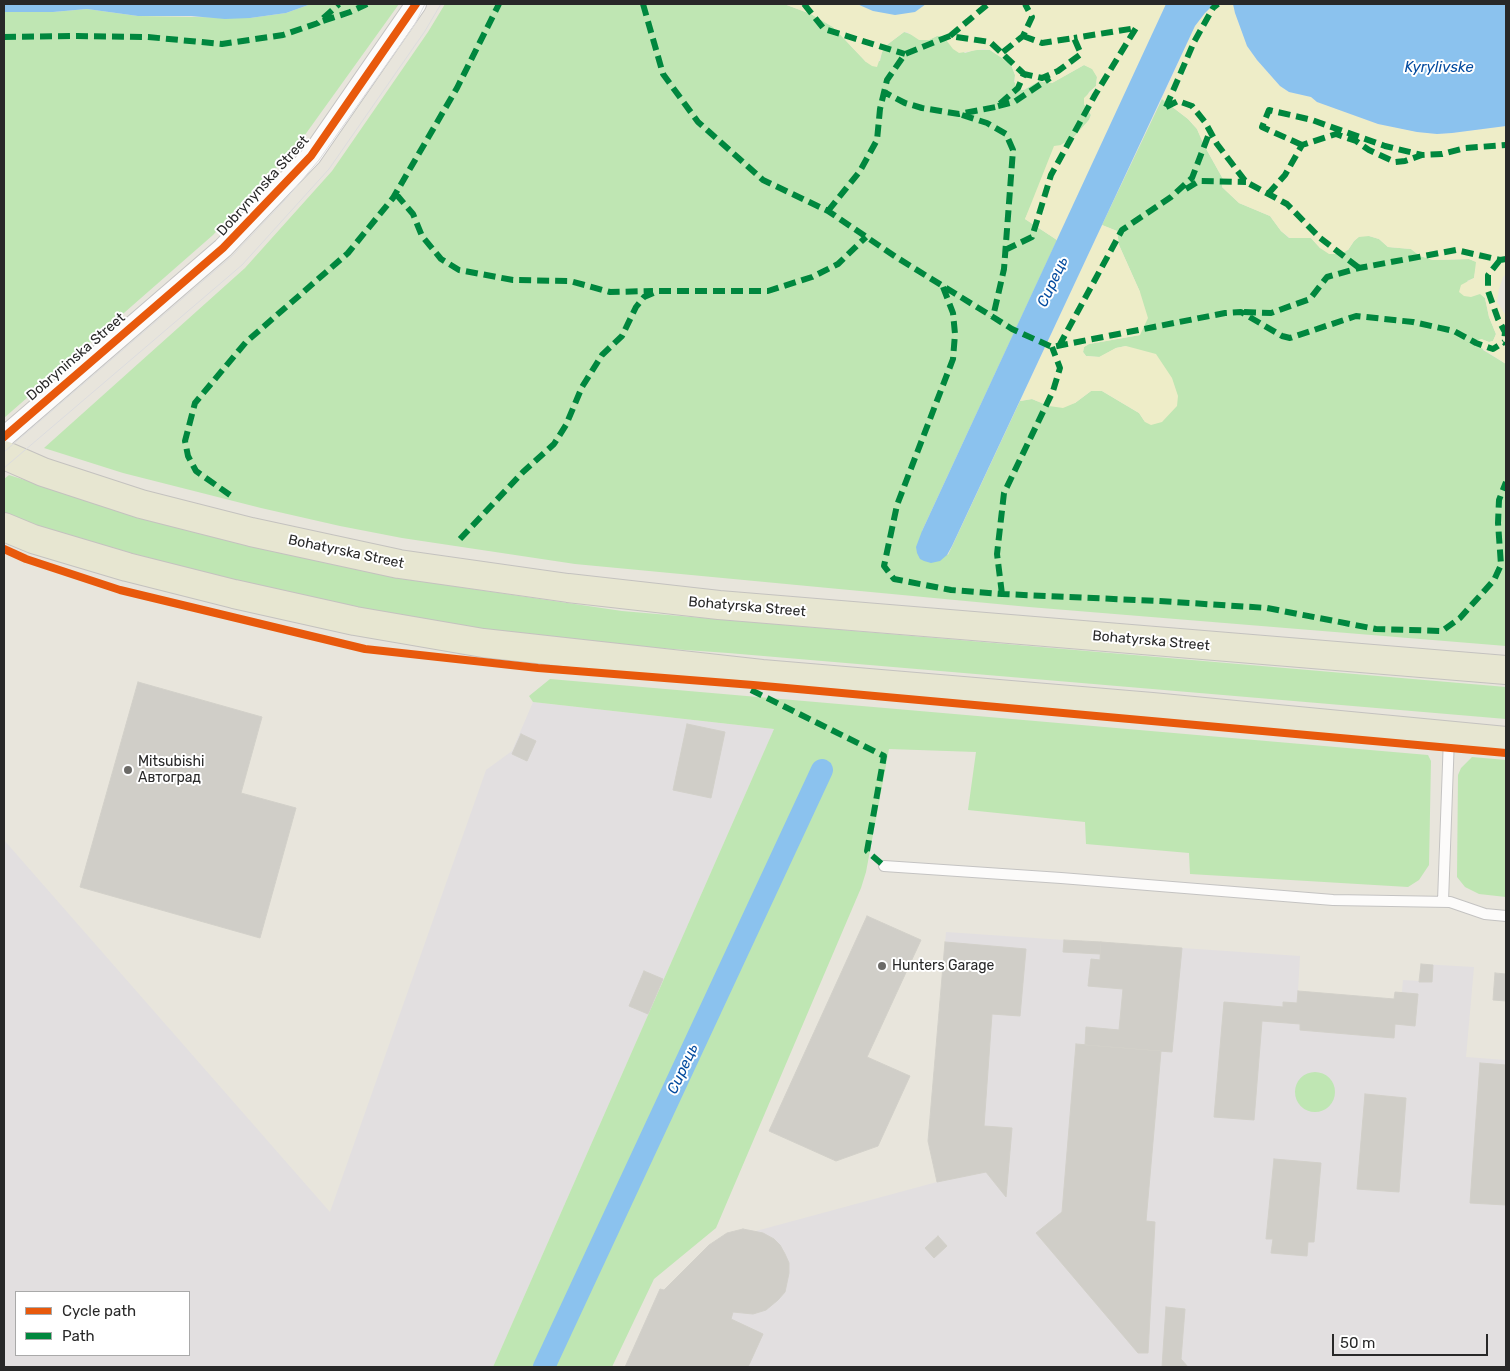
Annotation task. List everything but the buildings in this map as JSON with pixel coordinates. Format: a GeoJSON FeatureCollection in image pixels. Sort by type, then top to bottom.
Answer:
{"type":"FeatureCollection","features":[{"type":"Feature","properties":{"kind":"main road","name":"Bohatyrska Street"},"geometry":{"type":"LineString","coordinates":[[4,455],[43,472],[141,504],[251,532],[399,564],[568,588],[719,605],[1506,670]]}},
{"type":"Feature","properties":{"kind":"main road"},"geometry":{"type":"LineString","coordinates":[[4,527],[33,539],[127,567],[234,594],[355,621],[483,643],[762,674],[1152,707],[1506,741]]}},
{"type":"Feature","properties":{"kind":"street","name":"Dobrynynska Street"},"geometry":{"type":"LineString","coordinates":[[143,317],[223,248],[311,156],[416,4]]}},
{"type":"Feature","properties":{"kind":"street","name":"Dobryninska Street"},"geometry":{"type":"LineString","coordinates":[[4,437],[143,317]]}},
{"type":"Feature","properties":{"kind":"lane"},"geometry":{"type":"LineString","coordinates":[[1443,901],[1449,735]]}},
{"type":"Feature","properties":{"kind":"lane"},"geometry":{"type":"LineString","coordinates":[[884,866],[1333,900],[1443,901],[1485,914],[1506,916]]}},
{"type":"Feature","properties":{"kind":"shaded area"},"geometry":{"type":"Polygon","coordinates":[[[311,4],[399,4],[297,146],[213,235],[4,418],[4,12],[53,12],[87,9],[138,16],[250,18],[286,13],[311,4]]]}},
{"type":"Feature","properties":{"kind":"shaded area"},"geometry":{"type":"Polygon","coordinates":[[[445,4],[784,4],[811,14],[833,27],[866,62],[880,61],[882,52],[888,44],[904,32],[928,40],[943,35],[965,53],[975,50],[990,50],[1008,62],[1015,75],[1014,82],[1024,90],[1039,81],[1052,83],[1084,65],[1093,69],[1097,77],[1096,86],[1089,92],[1084,104],[1091,115],[1089,120],[1074,137],[1061,145],[1025,219],[1057,240],[922,531],[948,555],[1020,401],[1032,399],[1049,406],[1075,403],[1091,391],[1102,391],[1139,413],[1145,422],[1126,346],[1116,348],[1100,357],[1086,356],[1083,352],[1084,347],[1089,344],[1140,335],[1140,292],[1119,245],[1117,231],[1102,225],[1162,99],[1188,119],[1197,129],[1223,179],[1222,187],[1239,203],[1270,216],[1289,238],[1311,238],[1320,248],[1348,250],[1359,236],[1369,236],[1379,239],[1388,247],[1411,249],[1420,256],[1433,260],[1469,259],[1477,262],[1474,278],[1467,281],[1485,298],[1489,317],[1496,334],[1493,341],[1489,342],[1481,339],[1483,350],[1506,364],[1506,646],[1029,607],[575,564],[402,538],[340,526],[123,473],[44,448],[245,268],[332,171],[428,32],[445,4]]]}},
{"type":"Feature","properties":{"kind":"shaded area"},"geometry":{"type":"Polygon","coordinates":[[[9,475],[138,516],[398,578],[622,611],[1506,687],[1506,719],[728,653],[558,641],[400,618],[236,583],[40,527],[4,514],[4,479],[9,475]]]}},
{"type":"Feature","properties":{"kind":"shaded area"},"geometry":{"type":"Polygon","coordinates":[[[550,679],[1428,755],[1431,761],[1429,865],[1419,880],[1408,887],[1190,874],[1189,853],[1086,844],[1085,822],[968,810],[976,752],[889,749],[866,872],[861,888],[716,1228],[654,1279],[612,1367],[493,1367],[774,729],[533,702],[529,696],[550,679]]]}},
{"type":"Feature","properties":{"kind":"shaded area"},"geometry":{"type":"Polygon","coordinates":[[[533,702],[774,729],[493,1367],[4,1367],[4,840],[330,1212],[486,770],[512,751],[533,702]]]}},
{"type":"Feature","properties":{"kind":"shaded area"},"geometry":{"type":"Polygon","coordinates":[[[1472,757],[1506,760],[1506,897],[1479,894],[1465,887],[1457,877],[1458,775],[1461,768],[1472,757]]]}},
{"type":"Feature","properties":{"kind":"shaded area"},"geometry":{"type":"Polygon","coordinates":[[[946,932],[1300,956],[1298,991],[1394,999],[1395,992],[1402,992],[1403,980],[1419,981],[1421,964],[1474,967],[1466,1057],[1506,1060],[1506,1367],[625,1367],[660,1289],[664,1290],[709,1245],[727,1233],[743,1229],[756,1231],[937,1182],[928,1141],[946,932]]]}},
{"type":"Feature","properties":{"kind":"shaded area"},"geometry":{"type":"Polygon","coordinates":[[[1319,1072],[1326,1075],[1332,1081],[1335,1092],[1334,1100],[1326,1109],[1319,1112],[1311,1112],[1304,1109],[1296,1100],[1295,1088],[1298,1081],[1307,1073],[1319,1072]]]}},
{"type":"Feature","properties":{"kind":"sand"},"geometry":{"type":"Polygon","coordinates":[[[784,4],[857,4],[873,11],[914,12],[926,4],[1166,4],[1057,240],[1025,219],[1054,146],[1061,145],[1074,137],[1089,120],[1091,115],[1084,104],[1084,98],[1096,86],[1097,77],[1092,69],[1084,65],[1052,83],[1039,81],[1023,90],[1019,90],[1015,86],[1015,75],[1012,67],[1008,62],[990,50],[983,49],[959,53],[953,49],[943,36],[937,36],[929,40],[919,40],[907,32],[904,32],[888,44],[882,52],[877,67],[872,66],[833,27],[811,14],[784,4]]]}},
{"type":"Feature","properties":{"kind":"sand"},"geometry":{"type":"Polygon","coordinates":[[[1214,4],[1233,4],[1247,46],[1280,86],[1289,92],[1311,97],[1317,102],[1378,124],[1417,132],[1452,133],[1506,126],[1506,274],[1499,289],[1497,302],[1506,316],[1506,364],[1477,345],[1476,341],[1481,339],[1489,342],[1493,341],[1496,334],[1489,317],[1485,298],[1480,294],[1471,297],[1464,296],[1459,292],[1461,285],[1474,278],[1476,262],[1469,259],[1433,260],[1420,256],[1411,249],[1388,247],[1379,239],[1369,236],[1359,237],[1348,250],[1341,254],[1329,254],[1311,238],[1290,238],[1281,231],[1270,216],[1239,203],[1222,187],[1223,179],[1197,129],[1188,119],[1162,99],[1195,26],[1214,4]]]}},
{"type":"Feature","properties":{"kind":"sand"},"geometry":{"type":"Polygon","coordinates":[[[1102,225],[1117,231],[1119,245],[1140,292],[1148,318],[1140,335],[1089,344],[1084,347],[1083,352],[1086,356],[1099,357],[1116,348],[1126,346],[1156,354],[1172,378],[1178,396],[1177,406],[1162,422],[1151,425],[1145,422],[1139,413],[1102,391],[1091,391],[1075,403],[1063,408],[1049,406],[1032,399],[1020,401],[1102,225]]]}},
{"type":"Feature","properties":{"kind":"water"},"geometry":{"type":"Polygon","coordinates":[[[4,4],[311,4],[286,13],[225,19],[191,16],[138,16],[87,9],[53,12],[4,12],[4,4]]]}},
{"type":"Feature","properties":{"kind":"water"},"geometry":{"type":"Polygon","coordinates":[[[857,4],[926,4],[915,12],[895,15],[873,11],[857,4]]]}},
{"type":"Feature","properties":{"kind":"water"},"geometry":{"type":"Polygon","coordinates":[[[1166,4],[1214,4],[1195,26],[952,546],[947,555],[940,561],[931,563],[924,561],[920,559],[916,547],[922,531],[1166,4]]]}},
{"type":"Feature","properties":{"kind":"water","name":"Kyrylivske"},"geometry":{"type":"Polygon","coordinates":[[[1233,4],[1506,4],[1506,126],[1452,133],[1417,132],[1378,124],[1317,102],[1311,97],[1289,92],[1280,86],[1247,46],[1233,4]]]}},
{"type":"Feature","properties":{"kind":"waterway","name":"Сирець"},"geometry":{"type":"LineString","coordinates":[[544,1367],[822,770]]}},
{"type":"Feature","properties":{"kind":"tram line"},"geometry":{"type":"LineString","coordinates":[[4,452],[232,256],[285,200],[319,160],[415,24],[425,4]]}},
{"type":"Feature","properties":{"kind":"tram line"},"geometry":{"type":"LineString","coordinates":[[4,468],[242,265],[329,169],[425,31],[441,4]]}},
{"type":"Feature","properties":{"kind":"marked path"},"geometry":{"type":"LineString","coordinates":[[4,37],[148,37],[222,44],[283,35],[318,23],[339,4]]}},
{"type":"Feature","properties":{"kind":"marked path"},"geometry":{"type":"LineString","coordinates":[[323,21],[367,4]]}},
{"type":"Feature","properties":{"kind":"marked path"},"geometry":{"type":"LineString","coordinates":[[230,495],[196,471],[188,456],[185,441],[195,403],[246,342],[348,253],[393,198],[457,88],[499,4]]}},
{"type":"Feature","properties":{"kind":"marked path"},"geometry":{"type":"LineString","coordinates":[[643,4],[663,74],[698,122],[763,180],[828,211],[896,257],[1012,329],[1052,347],[1225,313],[1241,312],[1282,336],[1290,338],[1356,316],[1413,322],[1454,331],[1476,343],[1493,349],[1504,342]]}},
{"type":"Feature","properties":{"kind":"marked path"},"geometry":{"type":"LineString","coordinates":[[804,4],[824,29],[905,54]]}},
{"type":"Feature","properties":{"kind":"marked path"},"geometry":{"type":"LineString","coordinates":[[950,36],[988,4]]}},
{"type":"Feature","properties":{"kind":"marked path"},"geometry":{"type":"LineString","coordinates":[[1003,52],[1023,36],[1032,17],[1025,4]]}},
{"type":"Feature","properties":{"kind":"marked path"},"geometry":{"type":"LineString","coordinates":[[1166,107],[1194,42],[1213,8],[1218,4]]}},
{"type":"Feature","properties":{"kind":"marked path"},"geometry":{"type":"LineString","coordinates":[[1005,250],[1032,237],[1051,175],[1095,95],[1136,28],[1074,38]]}},
{"type":"Feature","properties":{"kind":"marked path"},"geometry":{"type":"LineString","coordinates":[[828,211],[860,171],[877,140],[880,109],[887,80],[905,54],[950,36],[990,42],[1024,74],[1018,88],[996,107],[959,114],[922,108],[905,103],[884,92]]}},
{"type":"Feature","properties":{"kind":"marked path"},"geometry":{"type":"LineString","coordinates":[[1023,36],[1042,43],[1074,38],[1081,54],[1058,71],[1042,78],[1024,74]]}},
{"type":"Feature","properties":{"kind":"marked path"},"geometry":{"type":"LineString","coordinates":[[998,106],[1014,102],[1050,78]]}},
{"type":"Feature","properties":{"kind":"marked path"},"geometry":{"type":"LineString","coordinates":[[1166,107],[1178,101],[1192,106],[1205,122],[1217,144],[1246,182],[1287,204],[1319,237],[1359,268]]}},
{"type":"Feature","properties":{"kind":"marked path"},"geometry":{"type":"LineString","coordinates":[[1302,145],[1262,127],[1269,110],[1312,120],[1385,146],[1422,155]]}},
{"type":"Feature","properties":{"kind":"marked path"},"geometry":{"type":"LineString","coordinates":[[962,115],[987,123],[1006,134],[1013,150],[1004,269],[993,317]]}},
{"type":"Feature","properties":{"kind":"marked path"},"geometry":{"type":"LineString","coordinates":[[1059,346],[1122,230],[1171,197],[1192,178],[1210,131]]}},
{"type":"Feature","properties":{"kind":"marked path"},"geometry":{"type":"LineString","coordinates":[[1268,194],[1285,175],[1302,145],[1336,134],[1356,141],[1369,150],[1395,162],[1405,161],[1422,155],[1442,154],[1465,148],[1506,145]]}},
{"type":"Feature","properties":{"kind":"marked path"},"geometry":{"type":"LineString","coordinates":[[1186,189],[1199,181],[1246,182]]}},
{"type":"Feature","properties":{"kind":"marked path"},"geometry":{"type":"LineString","coordinates":[[396,194],[413,214],[422,236],[441,259],[459,270],[513,280],[570,281],[610,292],[653,291]]}},
{"type":"Feature","properties":{"kind":"marked path"},"geometry":{"type":"LineString","coordinates":[[460,539],[523,472],[554,444],[566,425],[582,387],[602,355],[622,336],[636,307],[644,297],[658,291],[768,291],[812,277],[838,264],[866,237]]}},
{"type":"Feature","properties":{"kind":"marked path"},"geometry":{"type":"LineString","coordinates":[[1244,312],[1271,313],[1310,299],[1327,277],[1359,268],[1456,250],[1500,260],[1506,259]]}},
{"type":"Feature","properties":{"kind":"marked path"},"geometry":{"type":"LineString","coordinates":[[1500,260],[1488,275],[1488,291],[1505,332],[1504,342],[1506,344]]}},
{"type":"Feature","properties":{"kind":"marked path"},"geometry":{"type":"LineString","coordinates":[[943,287],[953,313],[955,334],[953,359],[897,505],[884,566],[894,579],[951,590],[1002,594],[1267,608],[1376,629],[1442,631],[1460,618],[1494,580],[1501,565],[1498,523],[1499,500],[1506,482]]}},
{"type":"Feature","properties":{"kind":"marked path"},"geometry":{"type":"LineString","coordinates":[[1002,594],[997,554],[1004,493],[1053,391],[1060,368],[1052,347]]}},
{"type":"Feature","properties":{"kind":"marked path"},"geometry":{"type":"LineString","coordinates":[[751,690],[884,756],[867,851],[884,866]]}},
{"type":"Feature","properties":{"kind":"cycle path"},"geometry":{"type":"LineString","coordinates":[[4,437],[223,248],[311,156],[416,4]]}},
{"type":"Feature","properties":{"kind":"cycle path"},"geometry":{"type":"LineString","coordinates":[[4,549],[26,559],[120,590],[365,649],[538,668],[753,685],[1506,753]]}},
{"type":"Feature","properties":{"kind":"place","name":"Mitsubishi Автоград"},"geometry":{"type":"Point","coordinates":[128,770]}},
{"type":"Feature","properties":{"kind":"place","name":"Hunters Garage"},"geometry":{"type":"Point","coordinates":[882,966]}}]}
